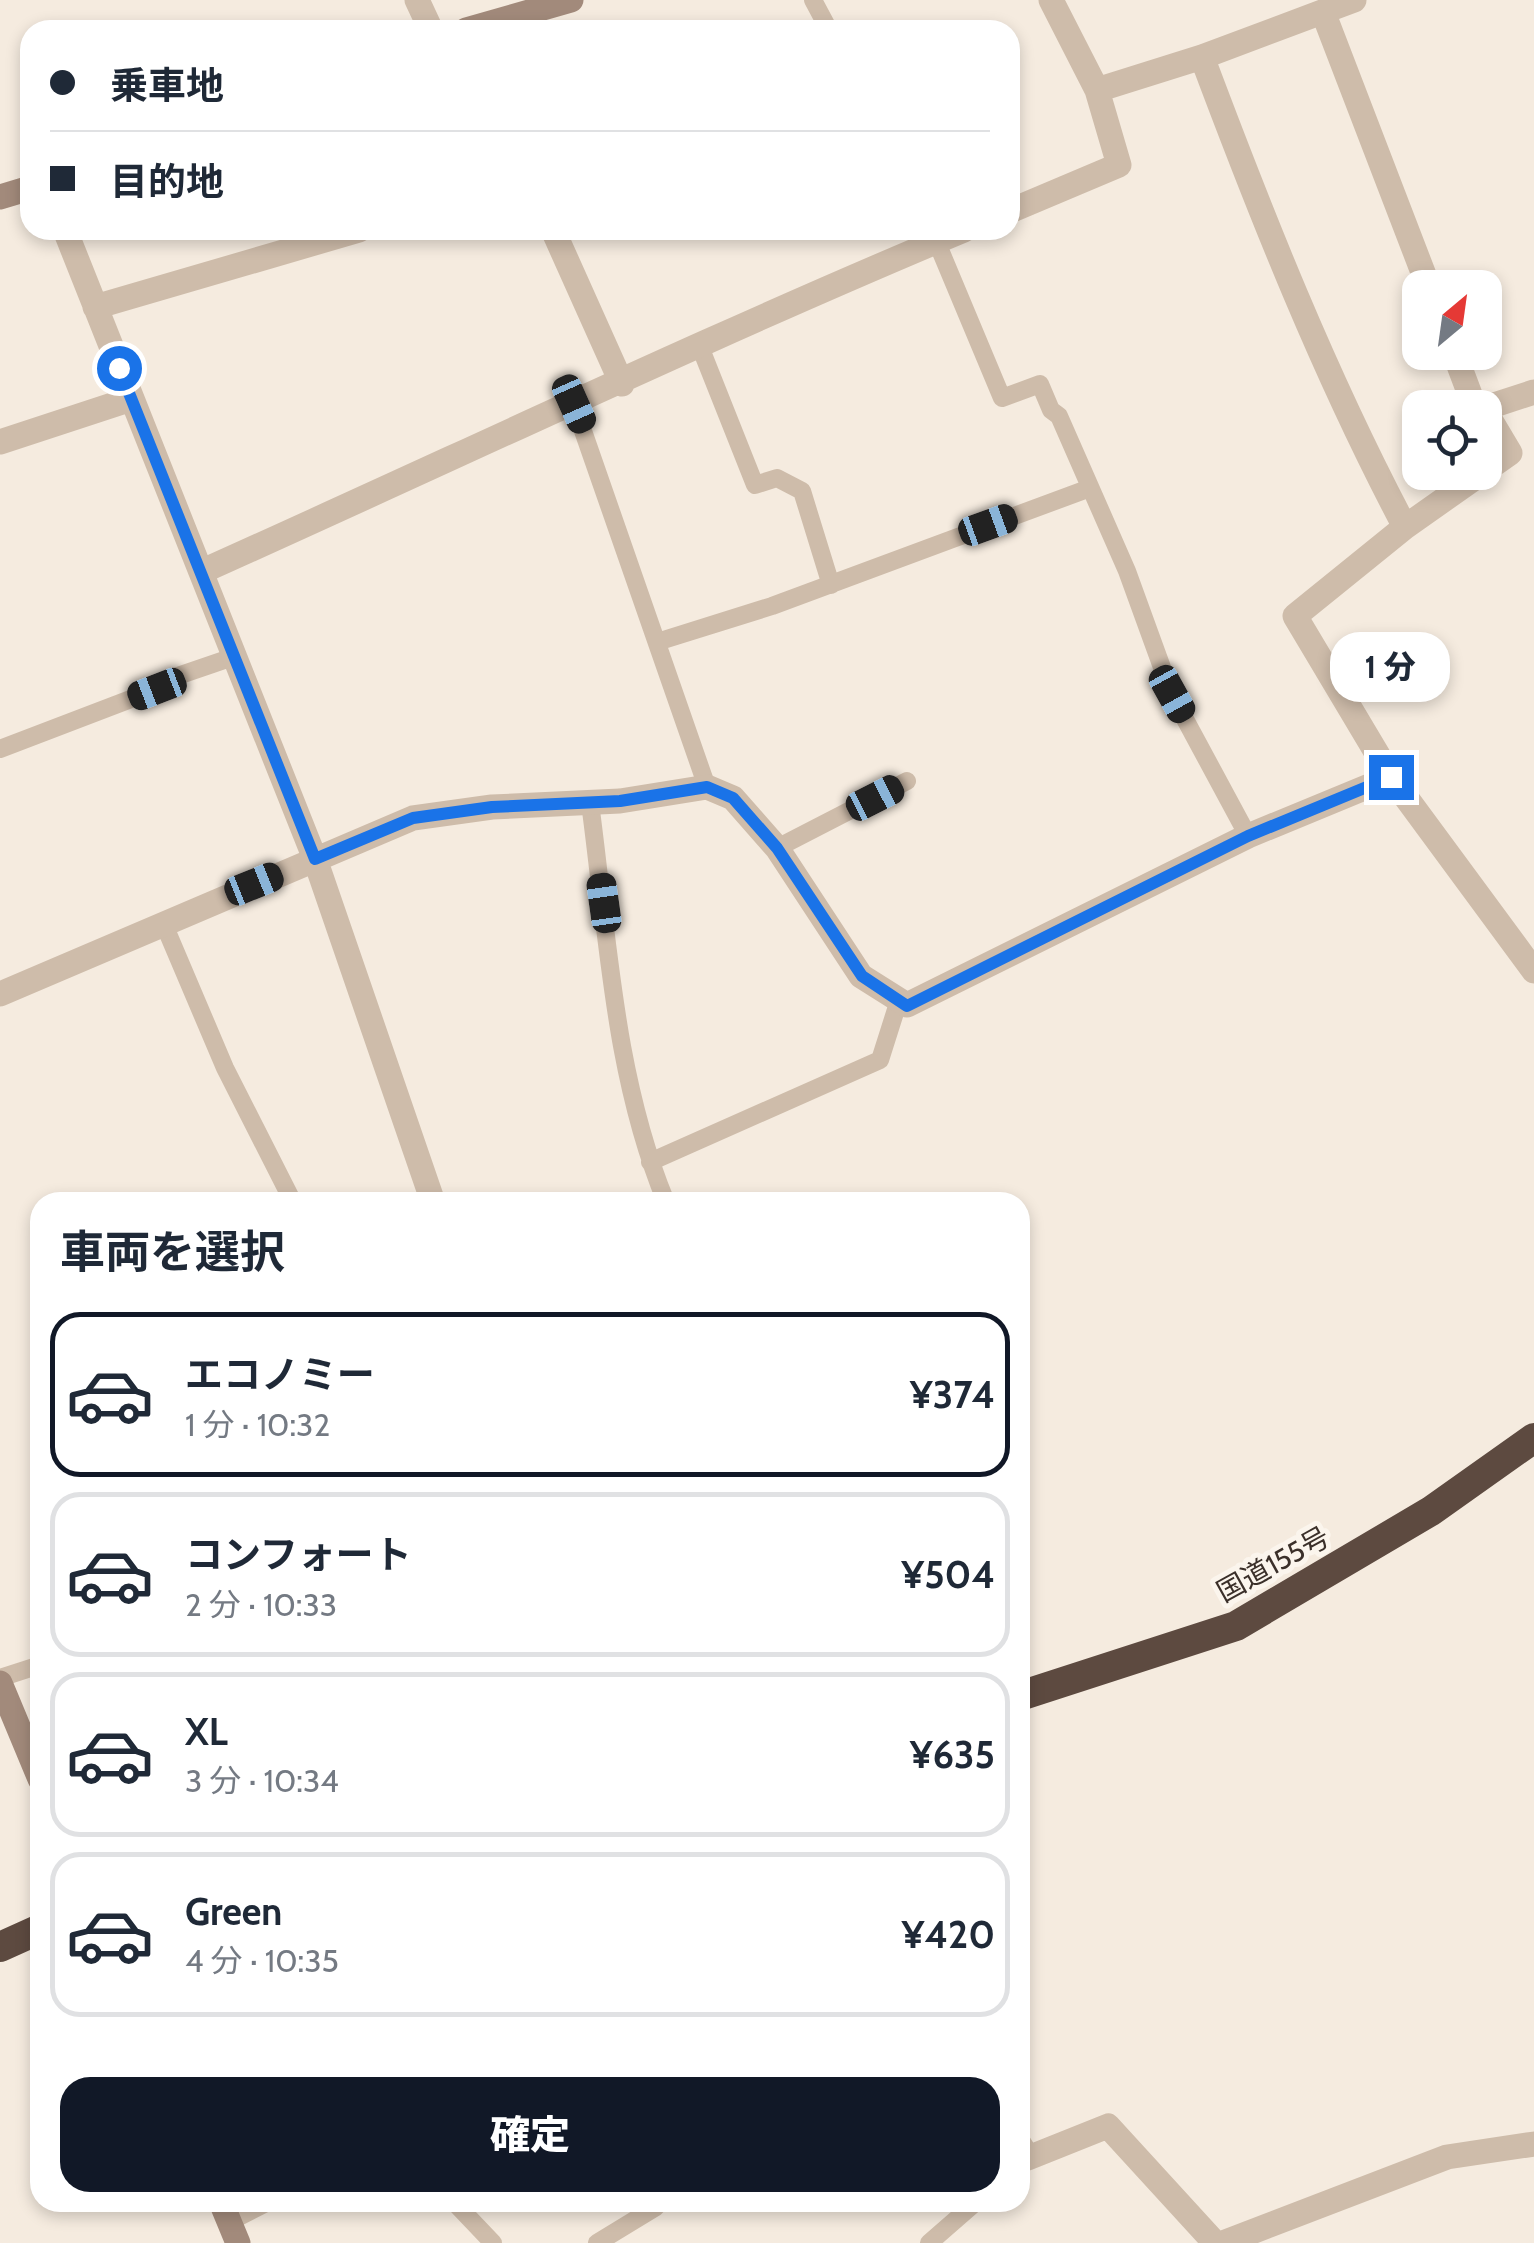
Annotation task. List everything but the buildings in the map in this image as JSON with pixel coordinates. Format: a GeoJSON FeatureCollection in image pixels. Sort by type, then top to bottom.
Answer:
{"type":"FeatureCollection","features":[{"type":"Feature","properties":{"kind":"highway","name":"国道155号"},"geometry":{"type":"LineString","coordinates":[[1030,1693],[1236,1626],[1431,1511],[1534,1438]]}},
{"type":"Feature","properties":{"kind":"highway"},"geometry":{"type":"LineString","coordinates":[[0,1947],[30,1934]]}},
{"type":"Feature","properties":{"kind":"street"},"geometry":{"type":"LineString","coordinates":[[501,20],[571,0]]}},
{"type":"Feature","properties":{"kind":"street"},"geometry":{"type":"LineString","coordinates":[[1020,207],[1119,165],[1098,90],[1050,0]]}},
{"type":"Feature","properties":{"kind":"street"},"geometry":{"type":"LineString","coordinates":[[1098,90],[1202,57],[1310,9],[1354,0]]}},
{"type":"Feature","properties":{"kind":"street"},"geometry":{"type":"LineString","coordinates":[[1310,9],[1421,270]]}},
{"type":"Feature","properties":{"kind":"street"},"geometry":{"type":"LineString","coordinates":[[1202,57],[1268,231],[1366,455],[1405,527]]}},
{"type":"Feature","properties":{"kind":"street"},"geometry":{"type":"LineString","coordinates":[[69,240],[204,571],[315,859],[430,1192]]}},
{"type":"Feature","properties":{"kind":"street"},"geometry":{"type":"LineString","coordinates":[[95,307],[326,240]]}},
{"type":"Feature","properties":{"kind":"street"},"geometry":{"type":"LineString","coordinates":[[557,240],[622,384]]}},
{"type":"Feature","properties":{"kind":"street"},"geometry":{"type":"LineString","coordinates":[[204,571],[622,384],[699,344],[926,240]]}},
{"type":"Feature","properties":{"kind":"street"},"geometry":{"type":"LineString","coordinates":[[1502,403],[1534,392]]}},
{"type":"Feature","properties":{"kind":"street"},"geometry":{"type":"LineString","coordinates":[[0,442],[131,398]]}},
{"type":"Feature","properties":{"kind":"street"},"geometry":{"type":"LineString","coordinates":[[1502,439],[1510,453],[1502,459]]}},
{"type":"Feature","properties":{"kind":"street"},"geometry":{"type":"LineString","coordinates":[[1458,490],[1294,616],[1391,777],[1534,971]]}},
{"type":"Feature","properties":{"kind":"street"},"geometry":{"type":"LineString","coordinates":[[0,994],[413,818],[492,807],[590,803],[707,787],[733,798],[777,848],[862,976],[907,1006],[1248,836],[1391,777]]}},
{"type":"Feature","properties":{"kind":"street"},"geometry":{"type":"LineString","coordinates":[[0,1681],[30,1754]]}},
{"type":"Feature","properties":{"kind":"street"},"geometry":{"type":"LineString","coordinates":[[1030,2154],[1108,2126],[1215,2243]]}},
{"type":"Feature","properties":{"kind":"street"},"geometry":{"type":"LineString","coordinates":[[1223,2243],[1448,2157],[1534,2144]]}},
{"type":"Feature","properties":{"kind":"lane"},"geometry":{"type":"LineString","coordinates":[[937,240],[1002,398],[1040,384],[1090,488],[1172,694],[1248,836]]}},
{"type":"Feature","properties":{"kind":"lane"},"geometry":{"type":"LineString","coordinates":[[699,344],[755,486],[777,478],[802,490],[831,584]]}},
{"type":"Feature","properties":{"kind":"lane"},"geometry":{"type":"LineString","coordinates":[[574,404],[707,787]]}},
{"type":"Feature","properties":{"kind":"lane"},"geometry":{"type":"LineString","coordinates":[[657,642],[831,584],[1090,488]]}},
{"type":"Feature","properties":{"kind":"lane"},"geometry":{"type":"LineString","coordinates":[[0,749],[157,689],[163,680],[236,656]]}},
{"type":"Feature","properties":{"kind":"lane"},"geometry":{"type":"LineString","coordinates":[[777,848],[907,781]]}},
{"type":"Feature","properties":{"kind":"lane"},"geometry":{"type":"LineString","coordinates":[[590,803],[614,1014],[650,1162],[662,1192]]}},
{"type":"Feature","properties":{"kind":"lane"},"geometry":{"type":"LineString","coordinates":[[163,922],[225,1068],[288,1192]]}},
{"type":"Feature","properties":{"kind":"lane"},"geometry":{"type":"LineString","coordinates":[[650,1162],[880,1060],[899,1000]]}},
{"type":"Feature","properties":{"kind":"lane"},"geometry":{"type":"LineString","coordinates":[[0,1681],[30,1668]]}},
{"type":"Feature","properties":{"kind":"lane"},"geometry":{"type":"LineString","coordinates":[[464,2212],[493,2243]]}},
{"type":"Feature","properties":{"kind":"lane"},"geometry":{"type":"LineString","coordinates":[[596,2243],[646,2212]]}},
{"type":"Feature","properties":{"kind":"lane"},"geometry":{"type":"LineString","coordinates":[[929,2243],[965,2212]]}},
{"type":"Feature","properties":{"kind":"route"},"geometry":{"type":"LineString","coordinates":[[119,368],[204,571],[315,859],[413,818],[492,807],[620,801],[707,787],[733,798],[777,848],[862,976],[907,1006],[1248,836],[1391,777]]}}]}
